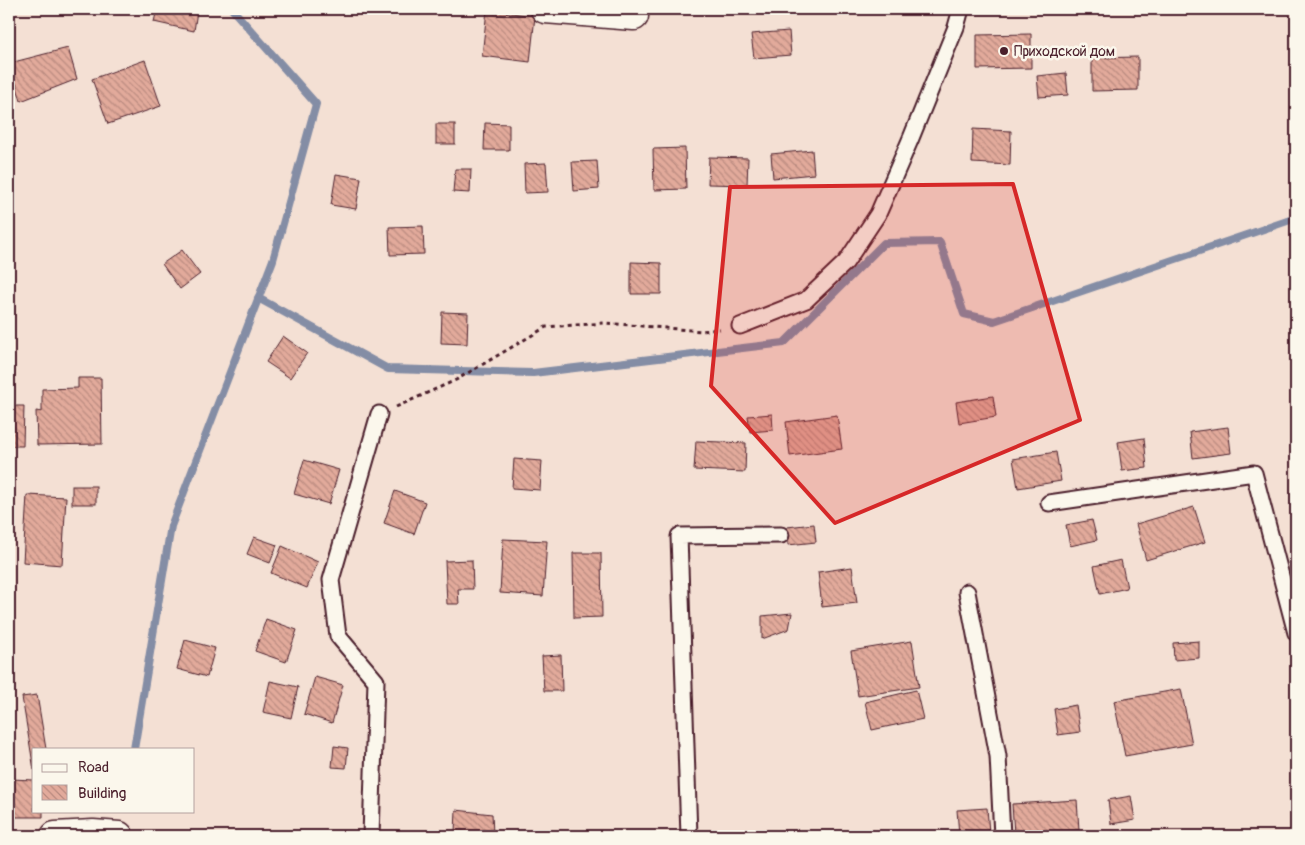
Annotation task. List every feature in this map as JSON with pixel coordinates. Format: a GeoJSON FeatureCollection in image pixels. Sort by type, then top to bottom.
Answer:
{"type":"FeatureCollection","features":[{"type":"Feature","properties":{"kind":"street"},"geometry":{"type":"LineString","coordinates":[[545,9],[634,16]]}},
{"type":"Feature","properties":{"kind":"street"},"geometry":{"type":"LineString","coordinates":[[55,836],[94,834],[119,836]]}},
{"type":"Feature","properties":{"kind":"lane"},"geometry":{"type":"LineString","coordinates":[[740,326],[806,300],[846,262],[878,214],[950,44],[962,9]]}},
{"type":"Feature","properties":{"kind":"lane"},"geometry":{"type":"LineString","coordinates":[[371,836],[376,681],[338,636],[331,580],[379,414]]}},
{"type":"Feature","properties":{"kind":"lane"},"geometry":{"type":"LineString","coordinates":[[1049,504],[1254,473],[1296,633]]}},
{"type":"Feature","properties":{"kind":"lane"},"geometry":{"type":"LineString","coordinates":[[689,836],[679,536],[781,535]]}},
{"type":"Feature","properties":{"kind":"lane"},"geometry":{"type":"LineString","coordinates":[[967,592],[998,756],[1002,836]]}},
{"type":"Feature","properties":{"kind":"path"},"geometry":{"type":"LineString","coordinates":[[379,414],[456,380],[546,327],[605,324],[702,331],[740,326]]}},
{"type":"Feature","properties":{"kind":"highlighted area"},"geometry":{"type":"Polygon","coordinates":[[[1013,184],[1080,420],[835,523],[711,386],[730,187],[1013,184]]]}},
{"type":"Feature","properties":{"kind":"building"},"geometry":{"type":"Polygon","coordinates":[[[157,9],[197,11],[194,31],[154,22],[157,9]]]}},
{"type":"Feature","properties":{"kind":"building"},"geometry":{"type":"Polygon","coordinates":[[[487,10],[535,16],[530,62],[482,56],[487,10]]]}},
{"type":"Feature","properties":{"kind":"building"},"geometry":{"type":"Polygon","coordinates":[[[789,31],[791,55],[754,58],[751,34],[789,31]]]}},
{"type":"Feature","properties":{"kind":"building","name":"Приходской дом"},"geometry":{"type":"Polygon","coordinates":[[[1031,34],[1031,68],[977,69],[977,35],[1031,34]]]}},
{"type":"Feature","properties":{"kind":"building"},"geometry":{"type":"Polygon","coordinates":[[[68,48],[77,79],[21,101],[10,63],[68,48]]]}},
{"type":"Feature","properties":{"kind":"building"},"geometry":{"type":"Polygon","coordinates":[[[1138,57],[1138,90],[1092,91],[1092,58],[1138,57]]]}},
{"type":"Feature","properties":{"kind":"building"},"geometry":{"type":"Polygon","coordinates":[[[145,60],[161,106],[108,124],[92,79],[145,60]]]}},
{"type":"Feature","properties":{"kind":"building"},"geometry":{"type":"Polygon","coordinates":[[[1066,73],[1068,95],[1039,97],[1037,76],[1066,73]]]}},
{"type":"Feature","properties":{"kind":"building"},"geometry":{"type":"Polygon","coordinates":[[[485,123],[509,124],[509,150],[484,150],[485,123]]]}},
{"type":"Feature","properties":{"kind":"building"},"geometry":{"type":"Polygon","coordinates":[[[436,124],[455,124],[455,144],[436,144],[436,124]]]}},
{"type":"Feature","properties":{"kind":"building"},"geometry":{"type":"Polygon","coordinates":[[[973,129],[1011,131],[1010,165],[972,163],[973,129]]]}},
{"type":"Feature","properties":{"kind":"building"},"geometry":{"type":"Polygon","coordinates":[[[685,148],[686,189],[654,190],[653,149],[685,148]]]}},
{"type":"Feature","properties":{"kind":"building"},"geometry":{"type":"Polygon","coordinates":[[[812,150],[814,174],[773,178],[771,154],[812,150]]]}},
{"type":"Feature","properties":{"kind":"building"},"geometry":{"type":"Polygon","coordinates":[[[709,157],[748,158],[747,185],[708,184],[709,157]]]}},
{"type":"Feature","properties":{"kind":"building"},"geometry":{"type":"Polygon","coordinates":[[[597,161],[599,189],[574,191],[572,162],[597,161]]]}},
{"type":"Feature","properties":{"kind":"building"},"geometry":{"type":"Polygon","coordinates":[[[546,163],[548,192],[525,193],[524,164],[546,163]]]}},
{"type":"Feature","properties":{"kind":"building"},"geometry":{"type":"Polygon","coordinates":[[[455,169],[471,169],[470,193],[453,192],[455,169]]]}},
{"type":"Feature","properties":{"kind":"building"},"geometry":{"type":"Polygon","coordinates":[[[336,174],[361,178],[356,209],[331,205],[336,174]]]}},
{"type":"Feature","properties":{"kind":"building"},"geometry":{"type":"Polygon","coordinates":[[[423,226],[424,254],[390,255],[389,227],[423,226]]]}},
{"type":"Feature","properties":{"kind":"building"},"geometry":{"type":"Polygon","coordinates":[[[182,250],[200,274],[180,289],[162,264],[182,250]]]}},
{"type":"Feature","properties":{"kind":"building"},"geometry":{"type":"Polygon","coordinates":[[[631,262],[661,263],[661,294],[631,294],[631,262]]]}},
{"type":"Feature","properties":{"kind":"building"},"geometry":{"type":"Polygon","coordinates":[[[442,312],[468,313],[467,344],[441,343],[442,312]]]}},
{"type":"Feature","properties":{"kind":"building"},"geometry":{"type":"Polygon","coordinates":[[[283,336],[307,353],[290,378],[266,362],[283,336]]]}},
{"type":"Feature","properties":{"kind":"building"},"geometry":{"type":"Polygon","coordinates":[[[78,378],[101,378],[102,444],[37,445],[36,411],[42,412],[42,389],[78,388],[78,378]]]}},
{"type":"Feature","properties":{"kind":"building"},"geometry":{"type":"Polygon","coordinates":[[[993,396],[996,417],[959,423],[956,402],[993,396]]]}},
{"type":"Feature","properties":{"kind":"building"},"geometry":{"type":"Polygon","coordinates":[[[9,406],[24,406],[23,446],[9,446],[9,406]]]}},
{"type":"Feature","properties":{"kind":"building"},"geometry":{"type":"Polygon","coordinates":[[[772,414],[773,430],[750,432],[748,416],[772,414]]]}},
{"type":"Feature","properties":{"kind":"building"},"geometry":{"type":"Polygon","coordinates":[[[837,415],[842,449],[790,456],[786,422],[837,415]]]}},
{"type":"Feature","properties":{"kind":"building"},"geometry":{"type":"Polygon","coordinates":[[[1291,418],[1296,418],[1296,440],[1294,440],[1291,418]]]}},
{"type":"Feature","properties":{"kind":"building"},"geometry":{"type":"Polygon","coordinates":[[[1228,427],[1231,453],[1193,458],[1190,432],[1228,427]]]}},
{"type":"Feature","properties":{"kind":"building"},"geometry":{"type":"Polygon","coordinates":[[[1144,438],[1147,468],[1122,471],[1118,442],[1144,438]]]}},
{"type":"Feature","properties":{"kind":"building"},"geometry":{"type":"Polygon","coordinates":[[[696,441],[746,443],[745,472],[694,470],[696,441]]]}},
{"type":"Feature","properties":{"kind":"building"},"geometry":{"type":"Polygon","coordinates":[[[1056,452],[1061,481],[1018,488],[1013,459],[1056,452]]]}},
{"type":"Feature","properties":{"kind":"building"},"geometry":{"type":"Polygon","coordinates":[[[514,459],[542,461],[540,490],[512,488],[514,459]]]}},
{"type":"Feature","properties":{"kind":"building"},"geometry":{"type":"Polygon","coordinates":[[[304,460],[339,470],[329,504],[294,494],[304,460]]]}},
{"type":"Feature","properties":{"kind":"building"},"geometry":{"type":"Polygon","coordinates":[[[72,486],[96,486],[96,504],[72,504],[72,486]]]}},
{"type":"Feature","properties":{"kind":"building"},"geometry":{"type":"Polygon","coordinates":[[[395,491],[425,502],[414,534],[384,523],[395,491]]]}},
{"type":"Feature","properties":{"kind":"building"},"geometry":{"type":"Polygon","coordinates":[[[27,495],[66,497],[62,565],[23,562],[27,495]]]}},
{"type":"Feature","properties":{"kind":"building"},"geometry":{"type":"Polygon","coordinates":[[[1194,507],[1205,542],[1146,560],[1136,524],[1194,507]]]}},
{"type":"Feature","properties":{"kind":"building"},"geometry":{"type":"Polygon","coordinates":[[[1092,520],[1097,540],[1070,546],[1066,525],[1092,520]]]}},
{"type":"Feature","properties":{"kind":"building"},"geometry":{"type":"Polygon","coordinates":[[[814,524],[816,542],[788,545],[787,527],[814,524]]]}},
{"type":"Feature","properties":{"kind":"building"},"geometry":{"type":"Polygon","coordinates":[[[254,537],[277,545],[270,563],[247,554],[254,537]]]}},
{"type":"Feature","properties":{"kind":"building"},"geometry":{"type":"Polygon","coordinates":[[[503,539],[547,541],[543,596],[500,593],[503,539]]]}},
{"type":"Feature","properties":{"kind":"building"},"geometry":{"type":"Polygon","coordinates":[[[282,546],[318,562],[307,588],[271,573],[282,546]]]}},
{"type":"Feature","properties":{"kind":"building"},"geometry":{"type":"Polygon","coordinates":[[[573,553],[601,553],[602,617],[574,618],[573,553]]]}},
{"type":"Feature","properties":{"kind":"building"},"geometry":{"type":"Polygon","coordinates":[[[472,560],[473,589],[458,589],[459,604],[447,604],[445,561],[472,560]]]}},
{"type":"Feature","properties":{"kind":"building"},"geometry":{"type":"Polygon","coordinates":[[[1121,560],[1127,588],[1100,594],[1094,566],[1121,560]]]}},
{"type":"Feature","properties":{"kind":"building"},"geometry":{"type":"Polygon","coordinates":[[[852,567],[857,603],[822,607],[818,572],[852,567]]]}},
{"type":"Feature","properties":{"kind":"building"},"geometry":{"type":"Polygon","coordinates":[[[792,613],[789,629],[762,639],[762,616],[792,613]]]}},
{"type":"Feature","properties":{"kind":"building"},"geometry":{"type":"Polygon","coordinates":[[[266,619],[297,630],[286,662],[255,651],[266,619]]]}},
{"type":"Feature","properties":{"kind":"building"},"geometry":{"type":"Polygon","coordinates":[[[185,640],[215,648],[207,677],[177,669],[185,640]]]}},
{"type":"Feature","properties":{"kind":"building"},"geometry":{"type":"Polygon","coordinates":[[[912,641],[919,687],[858,696],[851,651],[912,641]]]}},
{"type":"Feature","properties":{"kind":"building"},"geometry":{"type":"Polygon","coordinates":[[[1199,641],[1199,658],[1174,660],[1173,643],[1199,641]]]}},
{"type":"Feature","properties":{"kind":"building"},"geometry":{"type":"Polygon","coordinates":[[[561,655],[562,691],[544,691],[542,656],[561,655]]]}},
{"type":"Feature","properties":{"kind":"building"},"geometry":{"type":"Polygon","coordinates":[[[315,677],[343,685],[332,723],[304,714],[315,677]]]}},
{"type":"Feature","properties":{"kind":"building"},"geometry":{"type":"Polygon","coordinates":[[[270,681],[298,687],[291,718],[263,712],[270,681]]]}},
{"type":"Feature","properties":{"kind":"building"},"geometry":{"type":"Polygon","coordinates":[[[1181,689],[1192,744],[1125,756],[1114,701],[1181,689]]]}},
{"type":"Feature","properties":{"kind":"building"},"geometry":{"type":"Polygon","coordinates":[[[916,690],[923,719],[872,730],[865,702],[916,690]]]}},
{"type":"Feature","properties":{"kind":"building"},"geometry":{"type":"Polygon","coordinates":[[[37,695],[46,748],[32,748],[32,758],[22,697],[37,695]]]}},
{"type":"Feature","properties":{"kind":"building"},"geometry":{"type":"Polygon","coordinates":[[[1076,705],[1080,732],[1058,735],[1054,709],[1076,705]]]}},
{"type":"Feature","properties":{"kind":"building"},"geometry":{"type":"Polygon","coordinates":[[[334,746],[348,748],[346,768],[332,767],[334,746]]]}},
{"type":"Feature","properties":{"kind":"building"},"geometry":{"type":"Polygon","coordinates":[[[10,779],[32,780],[32,812],[43,812],[43,817],[10,817],[10,779]]]}},
{"type":"Feature","properties":{"kind":"building"},"geometry":{"type":"Polygon","coordinates":[[[1131,796],[1135,820],[1111,824],[1108,800],[1131,796]]]}},
{"type":"Feature","properties":{"kind":"building"},"geometry":{"type":"Polygon","coordinates":[[[1077,800],[1079,830],[1014,834],[1012,804],[1077,800]]]}},
{"type":"Feature","properties":{"kind":"building"},"geometry":{"type":"Polygon","coordinates":[[[987,808],[989,833],[959,835],[957,810],[987,808]]]}},
{"type":"Feature","properties":{"kind":"building"},"geometry":{"type":"Polygon","coordinates":[[[456,810],[492,814],[493,834],[455,832],[456,810]]]}},
{"type":"Feature","properties":{"kind":"waterway"},"geometry":{"type":"LineString","coordinates":[[134,748],[171,526],[273,260],[316,104],[232,9]]}},
{"type":"Feature","properties":{"kind":"waterway"},"geometry":{"type":"LineString","coordinates":[[258,298],[388,369],[533,373],[784,343],[884,243],[940,242],[964,314],[994,321],[1296,218]]}},
{"type":"Feature","properties":{"kind":"place","name":"Приходской дом"},"geometry":{"type":"Point","coordinates":[1004,51]}}]}
